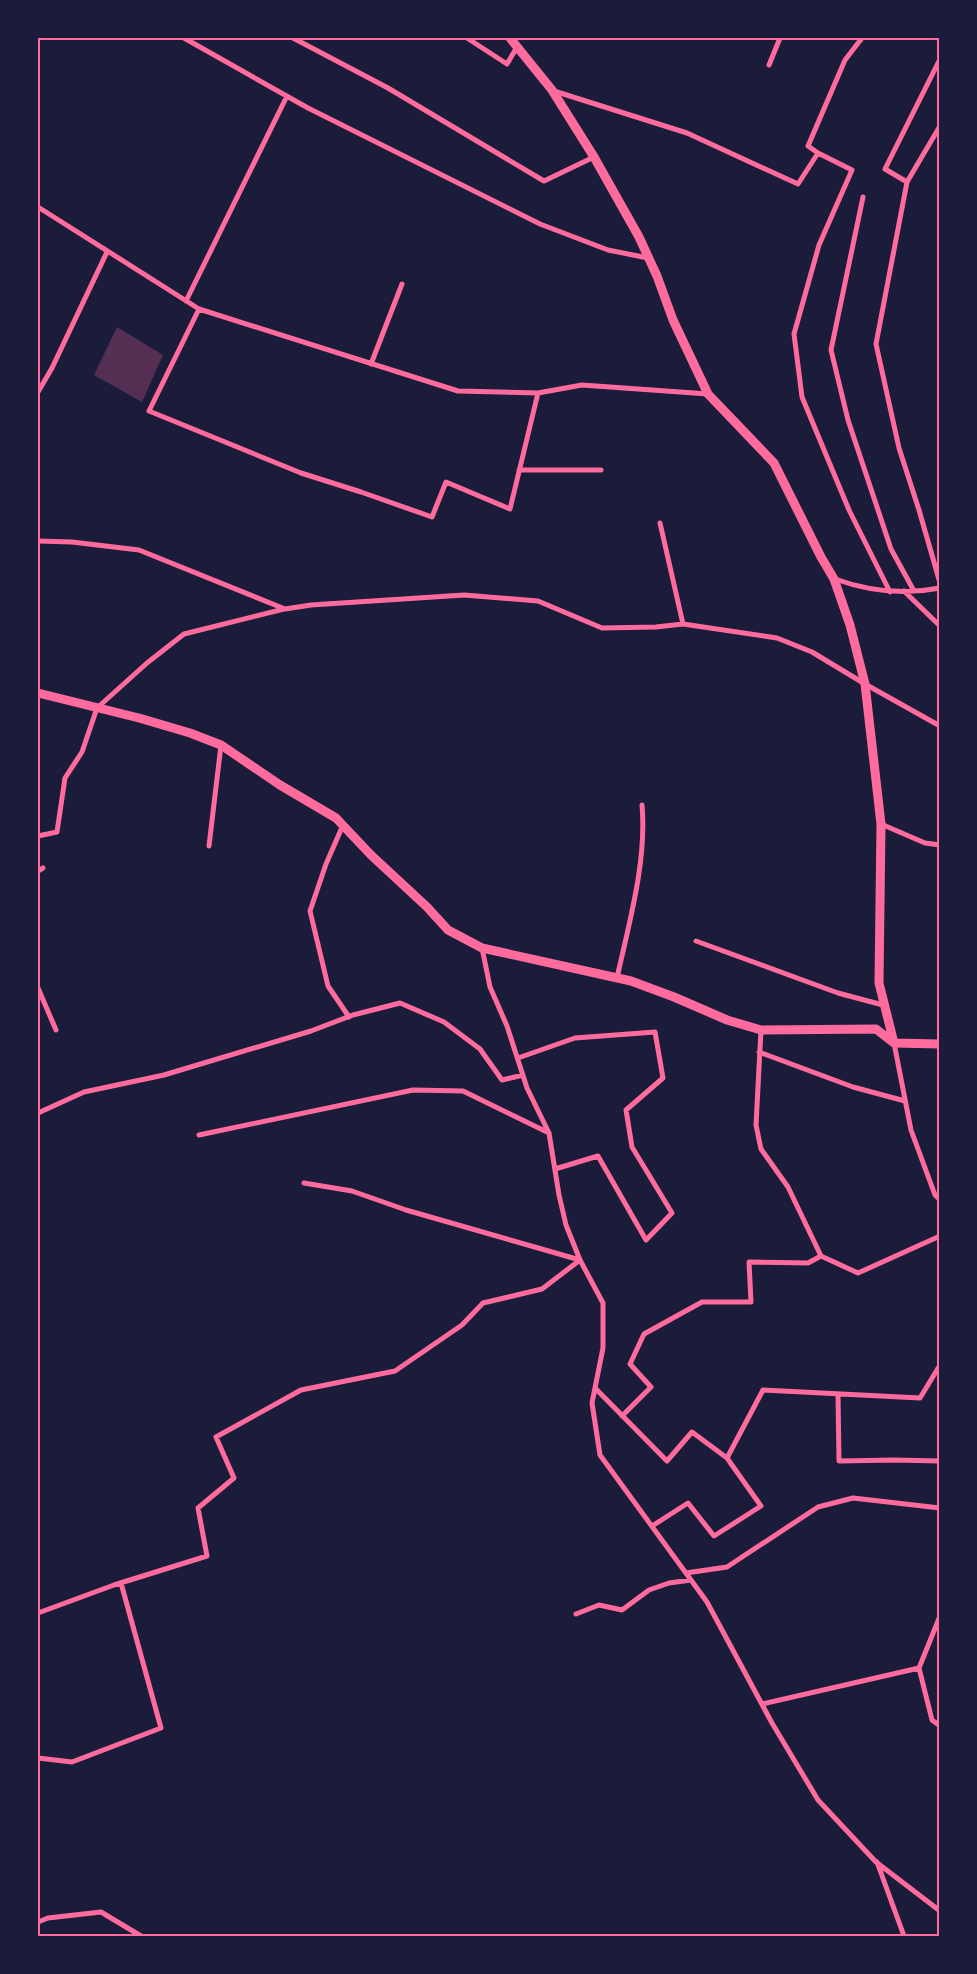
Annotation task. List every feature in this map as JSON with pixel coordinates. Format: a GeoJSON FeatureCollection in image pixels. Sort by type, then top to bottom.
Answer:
{"type":"FeatureCollection","features":[{"type":"Feature","properties":{"kind":"street"},"geometry":{"type":"LineString","coordinates":[[184,38],[287,96],[540,224],[608,250],[648,258]]}},
{"type":"Feature","properties":{"kind":"street"},"geometry":{"type":"LineString","coordinates":[[293,38],[388,88],[544,181],[594,157]]}},
{"type":"Feature","properties":{"kind":"street"},"geometry":{"type":"LineString","coordinates":[[467,38],[507,64],[517,47]]}},
{"type":"Feature","properties":{"kind":"street"},"geometry":{"type":"LineString","coordinates":[[510,38],[552,90],[594,157],[648,258],[673,320],[708,394],[774,463],[834,579],[850,625],[865,684],[881,824],[880,983],[883,1005],[894,1043],[911,1130],[935,1195],[940,1200]]}},
{"type":"Feature","properties":{"kind":"street"},"geometry":{"type":"LineString","coordinates":[[769,65],[780,38]]}},
{"type":"Feature","properties":{"kind":"street"},"geometry":{"type":"LineString","coordinates":[[862,38],[845,60],[808,146],[852,170],[819,246],[794,334],[802,398],[849,510],[890,592]]}},
{"type":"Feature","properties":{"kind":"street"},"geometry":{"type":"LineString","coordinates":[[907,182],[885,169],[940,59]]}},
{"type":"Feature","properties":{"kind":"street"},"geometry":{"type":"LineString","coordinates":[[552,90],[687,133],[798,184],[818,153]]}},
{"type":"Feature","properties":{"kind":"street"},"geometry":{"type":"LineString","coordinates":[[186,301],[287,96]]}},
{"type":"Feature","properties":{"kind":"street"},"geometry":{"type":"LineString","coordinates":[[940,126],[907,182],[876,344],[899,448],[940,582]]}},
{"type":"Feature","properties":{"kind":"street"},"geometry":{"type":"LineString","coordinates":[[863,197],[830,350],[848,420],[891,549],[914,591]]}},
{"type":"Feature","properties":{"kind":"street"},"geometry":{"type":"LineString","coordinates":[[38,207],[106,252],[199,309],[458,391],[538,393],[582,386],[708,394]]}},
{"type":"Feature","properties":{"kind":"street"},"geometry":{"type":"LineString","coordinates":[[38,392],[52,368],[106,252]]}},
{"type":"Feature","properties":{"kind":"street"},"geometry":{"type":"LineString","coordinates":[[371,364],[402,284]]}},
{"type":"Feature","properties":{"kind":"street"},"geometry":{"type":"LineString","coordinates":[[199,309],[149,411],[301,473],[432,517],[446,482],[510,509],[538,393]]}},
{"type":"Feature","properties":{"kind":"street"},"geometry":{"type":"LineString","coordinates":[[519,470],[600,470]]}},
{"type":"Feature","properties":{"kind":"street"},"geometry":{"type":"LineString","coordinates":[[660,523],[682,624]]}},
{"type":"Feature","properties":{"kind":"street"},"geometry":{"type":"LineString","coordinates":[[38,541],[72,542],[139,550],[285,609]]}},
{"type":"Feature","properties":{"kind":"street"},"geometry":{"type":"LineString","coordinates":[[834,579],[866,589],[890,592],[940,588]]}},
{"type":"Feature","properties":{"kind":"street"},"geometry":{"type":"LineString","coordinates":[[904,591],[940,626]]}},
{"type":"Feature","properties":{"kind":"street"},"geometry":{"type":"LineString","coordinates":[[38,836],[57,832],[65,778],[82,752],[97,708],[147,663],[184,634],[285,609],[310,605],[464,595],[538,601],[602,628],[656,627],[682,624],[777,638],[812,652],[940,726]]}},
{"type":"Feature","properties":{"kind":"street"},"geometry":{"type":"LineString","coordinates":[[38,693],[190,733],[221,745],[280,785],[336,818],[448,930],[482,948],[617,978],[674,997],[727,1020],[761,1030],[876,1028],[894,1043],[940,1044]]}},
{"type":"Feature","properties":{"kind":"street"},"geometry":{"type":"LineString","coordinates":[[209,846],[221,745]]}},
{"type":"Feature","properties":{"kind":"street"},"geometry":{"type":"LineString","coordinates":[[617,978],[638,881],[644,821],[642,805]]}},
{"type":"Feature","properties":{"kind":"street"},"geometry":{"type":"LineString","coordinates":[[881,824],[926,843],[940,845]]}},
{"type":"Feature","properties":{"kind":"street"},"geometry":{"type":"LineString","coordinates":[[343,825],[326,864],[310,911],[328,986],[349,1017]]}},
{"type":"Feature","properties":{"kind":"street"},"geometry":{"type":"LineString","coordinates":[[696,941],[838,993],[883,1005]]}},
{"type":"Feature","properties":{"kind":"street"},"geometry":{"type":"LineString","coordinates":[[482,948],[490,987],[507,1026],[527,1088],[549,1133],[566,1225],[580,1260],[603,1303],[603,1348],[592,1403],[600,1455],[707,1602],[762,1704],[818,1800],[876,1862],[940,1911]]}},
{"type":"Feature","properties":{"kind":"street"},"geometry":{"type":"LineString","coordinates":[[38,988],[56,1030]]}},
{"type":"Feature","properties":{"kind":"street"},"geometry":{"type":"LineString","coordinates":[[38,1113],[84,1092],[164,1075],[400,1003],[444,1022],[480,1049],[502,1080],[523,1075]]}},
{"type":"Feature","properties":{"kind":"street"},"geometry":{"type":"LineString","coordinates":[[761,1030],[756,1125],[761,1149],[788,1187],[821,1256],[858,1273],[940,1236]]}},
{"type":"Feature","properties":{"kind":"street"},"geometry":{"type":"LineString","coordinates":[[518,1058],[575,1038],[655,1032],[663,1078],[626,1110],[632,1146],[672,1213],[646,1240],[598,1156],[555,1168]]}},
{"type":"Feature","properties":{"kind":"street"},"geometry":{"type":"LineString","coordinates":[[759,1052],[852,1087],[906,1101]]}},
{"type":"Feature","properties":{"kind":"street"},"geometry":{"type":"LineString","coordinates":[[199,1134],[413,1090],[463,1091],[496,1109],[549,1133]]}},
{"type":"Feature","properties":{"kind":"street"},"geometry":{"type":"LineString","coordinates":[[304,1183],[352,1192],[406,1210],[580,1260]]}},
{"type":"Feature","properties":{"kind":"street"},"geometry":{"type":"LineString","coordinates":[[622,1416],[651,1388],[630,1364],[644,1334],[702,1302],[751,1302],[750,1262],[808,1264],[821,1256]]}},
{"type":"Feature","properties":{"kind":"street"},"geometry":{"type":"LineString","coordinates":[[38,1613],[121,1583],[207,1556],[198,1508],[234,1478],[216,1437],[301,1390],[395,1371],[462,1325],[483,1303],[542,1289],[580,1260]]}},
{"type":"Feature","properties":{"kind":"street"},"geometry":{"type":"LineString","coordinates":[[727,1458],[763,1390],[920,1398],[940,1365]]}},
{"type":"Feature","properties":{"kind":"street"},"geometry":{"type":"LineString","coordinates":[[595,1388],[667,1461],[692,1432],[727,1458],[761,1506],[714,1536],[688,1503],[652,1526]]}},
{"type":"Feature","properties":{"kind":"street"},"geometry":{"type":"LineString","coordinates":[[838,1394],[839,1461],[940,1461]]}},
{"type":"Feature","properties":{"kind":"street"},"geometry":{"type":"LineString","coordinates":[[686,1573],[727,1567],[818,1507],[853,1498],[940,1508]]}},
{"type":"Feature","properties":{"kind":"street"},"geometry":{"type":"LineString","coordinates":[[576,1614],[599,1605],[622,1610],[649,1590],[669,1583],[691,1580]]}},
{"type":"Feature","properties":{"kind":"street"},"geometry":{"type":"LineString","coordinates":[[38,1758],[72,1762],[161,1728],[121,1583]]}},
{"type":"Feature","properties":{"kind":"street"},"geometry":{"type":"LineString","coordinates":[[940,1616],[919,1668],[932,1720],[940,1726]]}},
{"type":"Feature","properties":{"kind":"street"},"geometry":{"type":"LineString","coordinates":[[762,1704],[919,1668]]}},
{"type":"Feature","properties":{"kind":"street"},"geometry":{"type":"LineString","coordinates":[[876,1862],[904,1936]]}},
{"type":"Feature","properties":{"kind":"street"},"geometry":{"type":"LineString","coordinates":[[38,1922],[48,1918],[101,1912],[141,1936]]}},
{"type":"Feature","properties":{"kind":"building"},"geometry":{"type":"Polygon","coordinates":[[[117,327],[163,355],[142,402],[94,375],[117,327]]]}}]}
